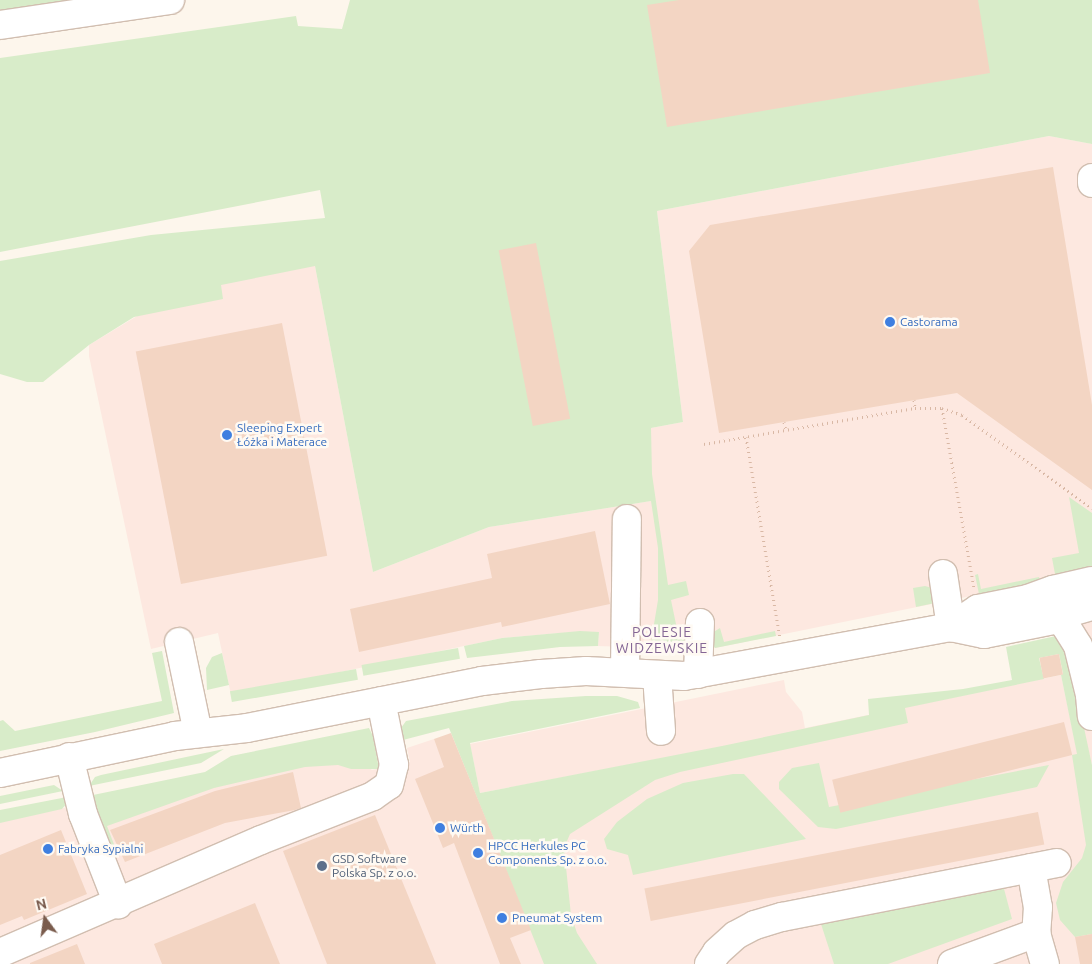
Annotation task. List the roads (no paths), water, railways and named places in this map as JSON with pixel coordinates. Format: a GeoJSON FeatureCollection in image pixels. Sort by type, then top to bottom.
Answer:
{"type":"FeatureCollection","features":[{"type":"Feature","properties":{"kind":"street"},"geometry":{"type":"LineString","coordinates":[[0,25],[170,0]]}},
{"type":"Feature","properties":{"kind":"street"},"geometry":{"type":"LineString","coordinates":[[1092,178],[1092,183]]}},
{"type":"Feature","properties":{"kind":"street"},"geometry":{"type":"LineString","coordinates":[[625,672],[627,519]]}},
{"type":"Feature","properties":{"kind":"street"},"geometry":{"type":"LineString","coordinates":[[943,574],[951,627]]}},
{"type":"Feature","properties":{"kind":"street"},"geometry":{"type":"LineString","coordinates":[[951,627],[978,609],[1028,599],[1053,590],[1092,581]]}},
{"type":"Feature","properties":{"kind":"street"},"geometry":{"type":"LineString","coordinates":[[1028,599],[1040,604],[1059,619],[1070,632],[1080,653],[1090,695],[1092,716]]}},
{"type":"Feature","properties":{"kind":"street"},"geometry":{"type":"LineString","coordinates":[[0,773],[69,757],[198,733],[247,728],[510,677],[586,671],[684,676],[951,627],[984,634],[1059,619],[1074,611],[1092,606]]}},
{"type":"Feature","properties":{"kind":"street"},"geometry":{"type":"LineString","coordinates":[[698,674],[700,623]]}},
{"type":"Feature","properties":{"kind":"street"},"geometry":{"type":"LineString","coordinates":[[179,642],[198,733]]}},
{"type":"Feature","properties":{"kind":"street"},"geometry":{"type":"LineString","coordinates":[[657,676],[661,731]]}},
{"type":"Feature","properties":{"kind":"street"},"geometry":{"type":"LineString","coordinates":[[0,953],[118,904],[261,840],[373,796],[389,785],[394,765],[381,702]]}},
{"type":"Feature","properties":{"kind":"street"},"geometry":{"type":"LineString","coordinates":[[69,757],[83,814],[118,904]]}},
{"type":"Feature","properties":{"kind":"street"},"geometry":{"type":"LineString","coordinates":[[709,964],[717,952],[736,935],[755,924],[782,917],[1044,866],[1036,933],[1046,964]]}},
{"type":"Feature","properties":{"kind":"street"},"geometry":{"type":"LineString","coordinates":[[952,964],[1036,933]]}},
{"type":"Feature","properties":{"kind":"place","name":"Castorama"},"geometry":{"type":"Point","coordinates":[890,322]}},
{"type":"Feature","properties":{"kind":"place","name":"Sleeping Expert Łóżka i Materace"},"geometry":{"type":"Point","coordinates":[227,435]}},
{"type":"Feature","properties":{"kind":"place","name":"Würth"},"geometry":{"type":"Point","coordinates":[440,828]}},
{"type":"Feature","properties":{"kind":"place","name":"Fabryka Sypialni"},"geometry":{"type":"Point","coordinates":[48,849]}},
{"type":"Feature","properties":{"kind":"place","name":"HPCC Herkules PC Components Sp. z o.o."},"geometry":{"type":"Point","coordinates":[478,853]}},
{"type":"Feature","properties":{"kind":"place","name":"GSD Software Polska Sp. z o.o."},"geometry":{"type":"Point","coordinates":[322,866]}},
{"type":"Feature","properties":{"kind":"place","name":"Pneumat System"},"geometry":{"type":"Point","coordinates":[502,918]}},
{"type":"Feature","properties":{"kind":"district","name":"POLESIE WIDZEWSKIE"},"geometry":{"type":"Point","coordinates":[662,640]}}]}
